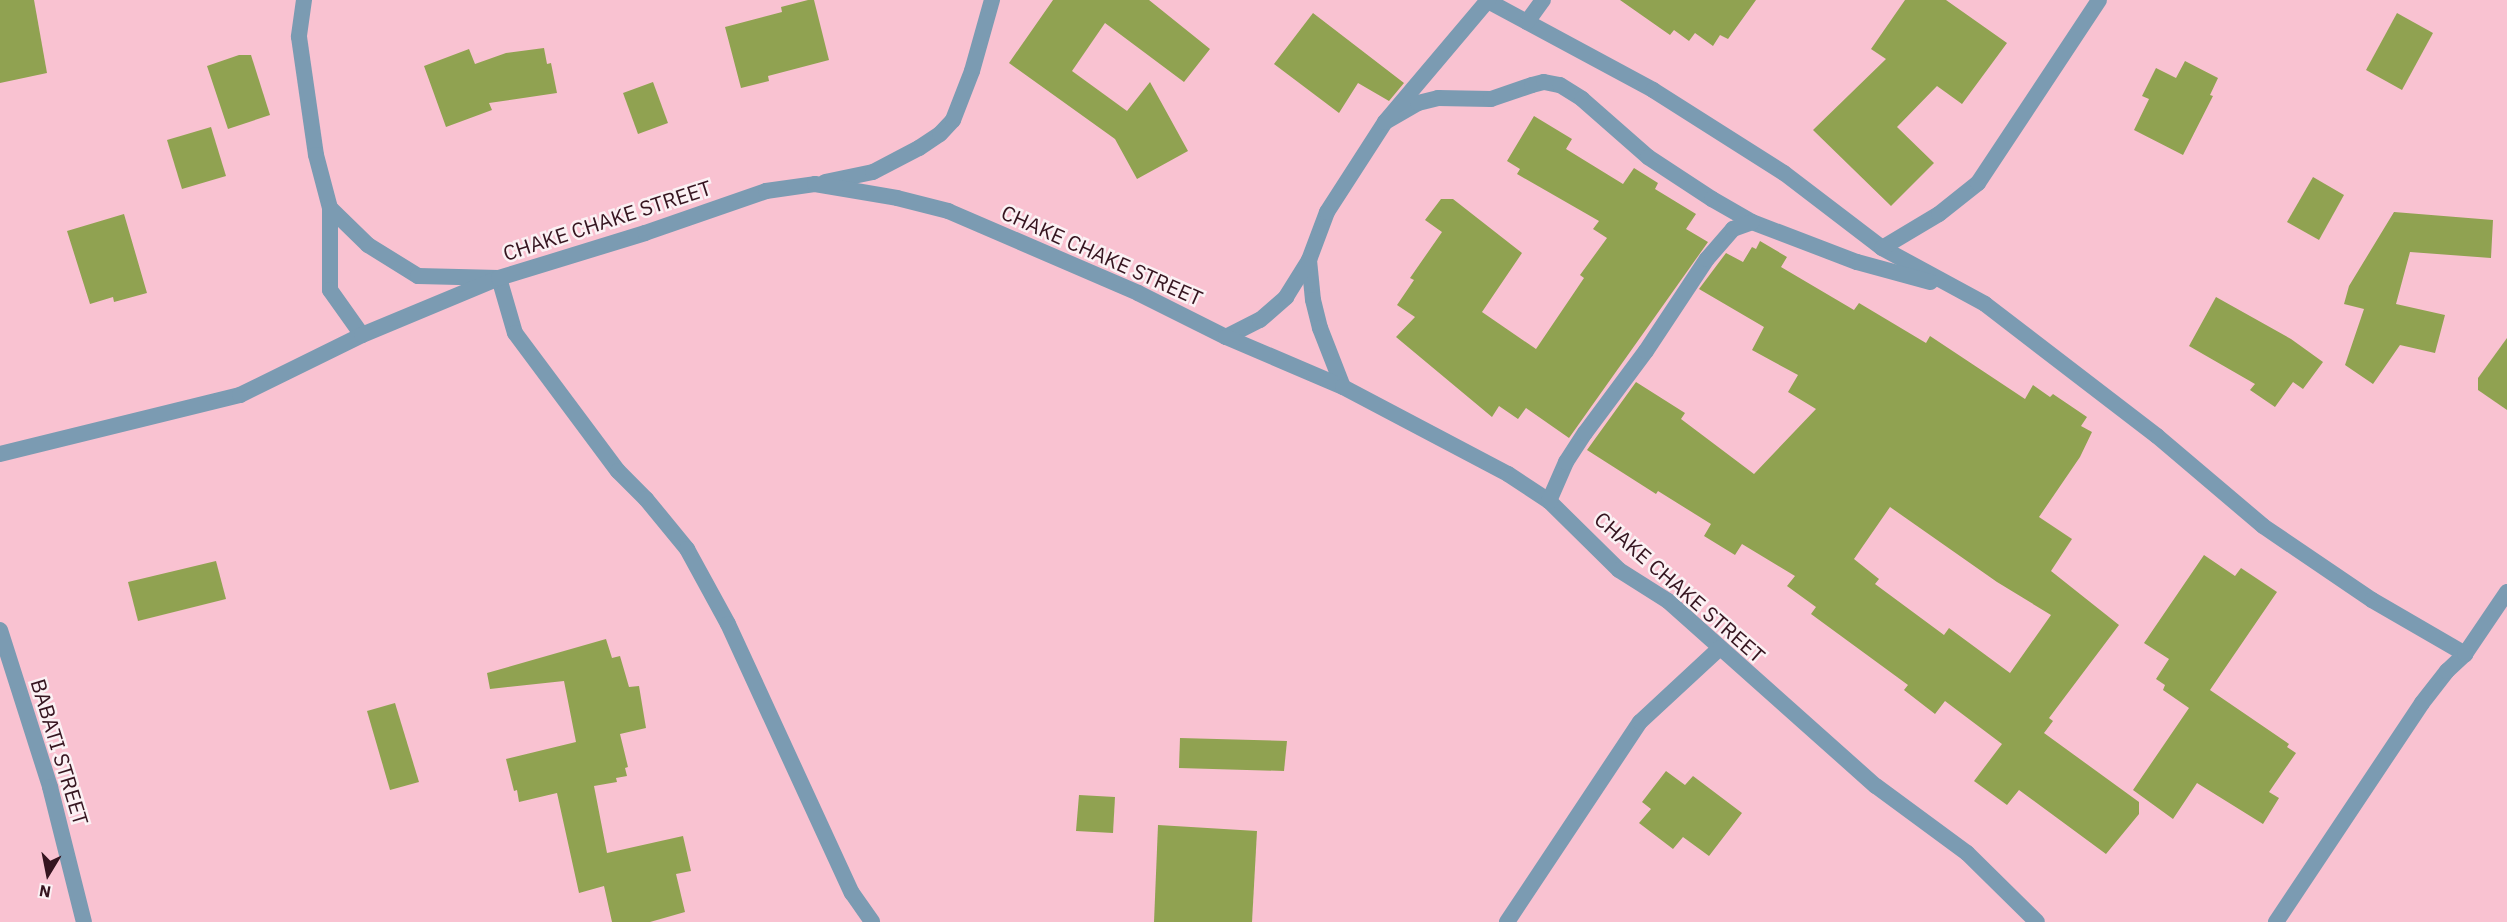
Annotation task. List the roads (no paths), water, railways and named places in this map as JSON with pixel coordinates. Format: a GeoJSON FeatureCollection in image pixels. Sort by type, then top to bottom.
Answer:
{"type":"FeatureCollection","features":[{"type":"Feature","properties":{"kind":"street"},"geometry":{"type":"LineString","coordinates":[[304,0],[299,37],[316,155],[330,208],[330,290],[362,335]]}},
{"type":"Feature","properties":{"kind":"street"},"geometry":{"type":"LineString","coordinates":[[815,184],[873,172],[919,148],[940,134],[954,120],[972,71],[992,0]]}},
{"type":"Feature","properties":{"kind":"street"},"geometry":{"type":"LineString","coordinates":[[1226,337],[1260,320],[1286,297],[1309,260],[1327,212],[1385,122],[1446,53],[1488,0],[1653,90],[1784,173],[1882,248],[1985,304],[2157,436],[2263,526],[2372,600],[2465,654]]}},
{"type":"Feature","properties":{"kind":"street"},"geometry":{"type":"LineString","coordinates":[[1527,22],[1543,0]]}},
{"type":"Feature","properties":{"kind":"street"},"geometry":{"type":"LineString","coordinates":[[1882,248],[1939,214],[1978,183],[2099,0]]}},
{"type":"Feature","properties":{"kind":"street"},"geometry":{"type":"LineString","coordinates":[[1385,122],[1418,103],[1438,98],[1491,99],[1544,82],[1560,85],[1582,99],[1648,157],[1752,222],[1857,262],[1958,289]]}},
{"type":"Feature","properties":{"kind":"street","name":"CHAKE CHAKE STREET"},"geometry":{"type":"LineString","coordinates":[[0,453],[240,395],[362,335],[499,278],[645,233],[766,191],[815,184],[897,198],[948,211],[1138,293],[1226,337],[1343,387],[1508,474],[1549,501],[1619,570],[1668,601],[1876,786],[1967,853],[2037,922]]}},
{"type":"Feature","properties":{"kind":"street"},"geometry":{"type":"LineString","coordinates":[[330,208],[368,245],[418,276],[499,278],[515,333],[618,471],[646,499],[687,549],[728,624],[852,893],[872,922]]}},
{"type":"Feature","properties":{"kind":"street"},"geometry":{"type":"LineString","coordinates":[[1549,501],[1566,462],[1646,351],[1707,259],[1733,229],[1752,222]]}},
{"type":"Feature","properties":{"kind":"street"},"geometry":{"type":"LineString","coordinates":[[1309,260],[1313,300],[1320,328],[1343,387]]}},
{"type":"Feature","properties":{"kind":"street"},"geometry":{"type":"LineString","coordinates":[[2276,922],[2422,703],[2447,671],[2465,654],[2507,592]]}},
{"type":"Feature","properties":{"kind":"street","name":"BABATI STREET"},"geometry":{"type":"LineString","coordinates":[[0,630],[50,787],[84,922]]}},
{"type":"Feature","properties":{"kind":"street"},"geometry":{"type":"LineString","coordinates":[[1507,922],[1554,853],[1581,807],[1640,722],[1720,648]]}}]}
